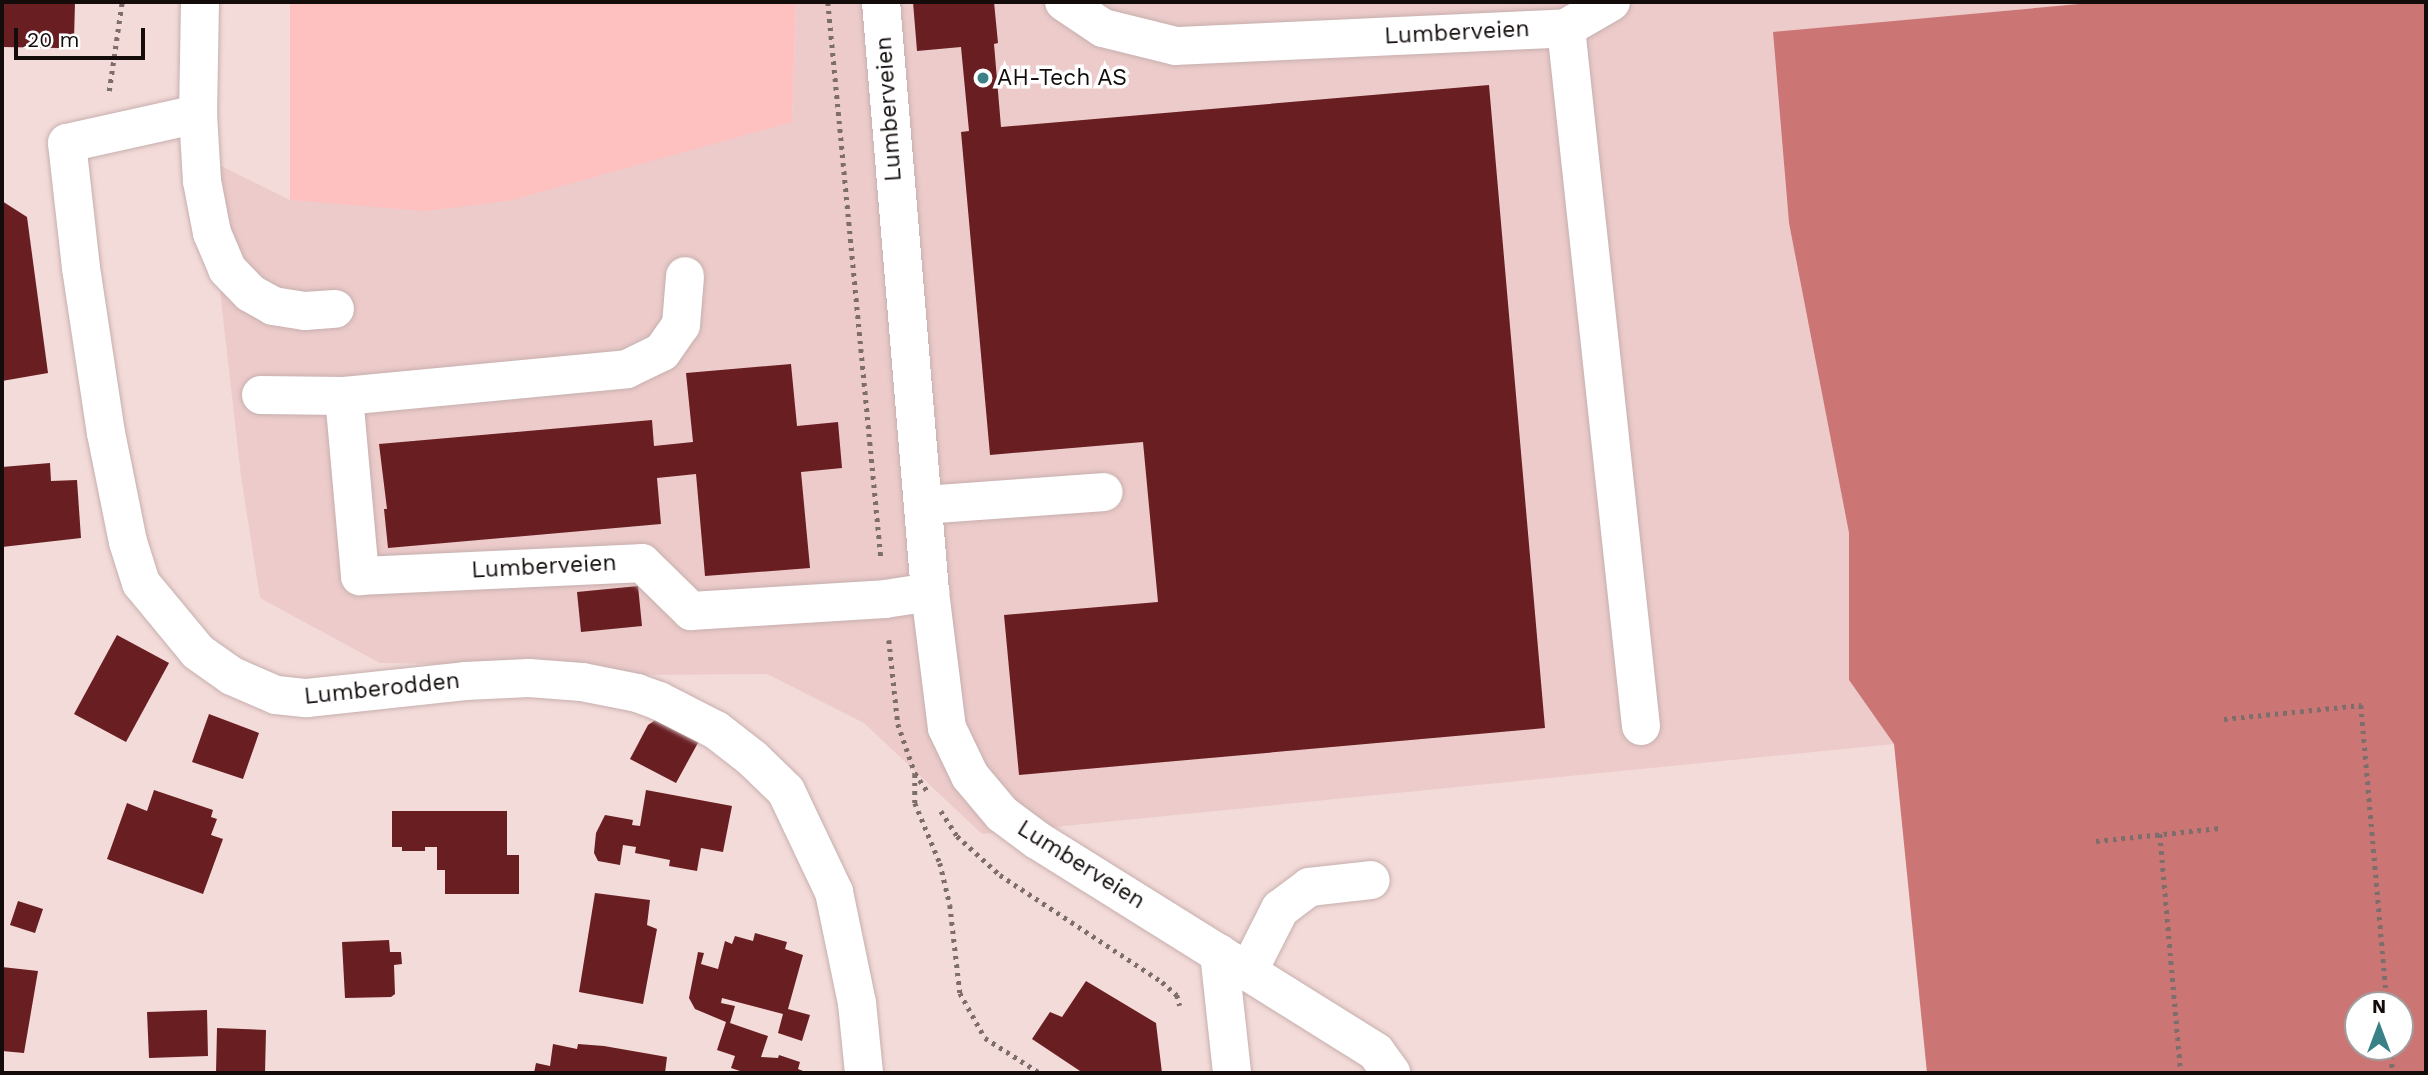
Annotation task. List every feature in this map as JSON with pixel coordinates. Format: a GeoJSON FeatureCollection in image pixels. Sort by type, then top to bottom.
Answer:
{"type":"FeatureCollection","features":[{"type":"Feature","properties":{"kind":"street"},"geometry":{"type":"LineString","coordinates":[[200,2],[198,114],[202,181],[212,233],[227,269],[250,293],[273,306],[305,311],[335,309]]}},
{"type":"Feature","properties":{"kind":"street","name":"Lumberveien"},"geometry":{"type":"LineString","coordinates":[[881,2],[930,592],[947,727],[970,776],[1002,814],[1037,840],[1376,1052],[1391,1073]]}},
{"type":"Feature","properties":{"kind":"street","name":"Lumberveien"},"geometry":{"type":"LineString","coordinates":[[1064,2],[1103,28],[1176,46],[1566,28]]}},
{"type":"Feature","properties":{"kind":"street"},"geometry":{"type":"LineString","coordinates":[[1611,2],[1566,28],[1641,726]]}},
{"type":"Feature","properties":{"kind":"street"},"geometry":{"type":"LineString","coordinates":[[108,134],[198,114]]}},
{"type":"Feature","properties":{"kind":"street","name":"Lumberodden"},"geometry":{"type":"LineString","coordinates":[[108,134],[67,143],[81,268],[97,378],[128,542],[141,583],[164,614],[212,663],[276,695],[307,698],[465,681],[529,678],[569,681],[637,693],[716,730],[786,791],[834,892],[855,990],[863,1042],[864,1073]]}},
{"type":"Feature","properties":{"kind":"street"},"geometry":{"type":"LineString","coordinates":[[261,395],[344,396],[627,369],[662,352],[681,325],[685,276]]}},
{"type":"Feature","properties":{"kind":"street","name":"Lumberveien"},"geometry":{"type":"LineString","coordinates":[[344,396],[360,576],[642,562],[691,611],[885,599],[930,592]]}},
{"type":"Feature","properties":{"kind":"street"},"geometry":{"type":"LineString","coordinates":[[923,505],[1104,492]]}},
{"type":"Feature","properties":{"kind":"street"},"geometry":{"type":"LineString","coordinates":[[1232,1073],[1234,963],[1280,909],[1309,887],[1371,880]]}},
{"type":"Feature","properties":{"kind":"path"},"geometry":{"type":"LineString","coordinates":[[108,134],[109,85],[122,2]]}},
{"type":"Feature","properties":{"kind":"path"},"geometry":{"type":"LineString","coordinates":[[2224,719],[2361,705],[2386,991]]}},
{"type":"Feature","properties":{"kind":"path"},"geometry":{"type":"LineString","coordinates":[[915,773],[915,803],[940,863],[950,905],[960,993],[985,1038],[1040,1073]]}},
{"type":"Feature","properties":{"kind":"path"},"geometry":{"type":"LineString","coordinates":[[2096,841],[2220,828]]}},
{"type":"Feature","properties":{"kind":"path"},"geometry":{"type":"LineString","coordinates":[[2160,834],[2181,1073]]}},
{"type":"Feature","properties":{"kind":"shaded area"},"geometry":{"type":"Polygon","coordinates":[[[290,2],[796,2],[792,122],[508,201],[424,211],[290,200],[290,2]]]}},
{"type":"Feature","properties":{"kind":"shaded area"},"geometry":{"type":"Polygon","coordinates":[[[796,2],[2101,2],[1773,33],[1789,223],[1849,533],[1849,680],[1894,744],[982,834],[864,723],[767,674],[642,675],[503,665],[380,663],[260,598],[241,476],[205,158],[290,200],[792,122],[796,2]]]}},
{"type":"Feature","properties":{"kind":"shaded area"},"geometry":{"type":"Polygon","coordinates":[[[2101,2],[2426,2],[2426,1073],[1927,1073],[1894,744],[1849,680],[1849,533],[1789,223],[1773,32],[2101,2]]]}},
{"type":"Feature","properties":{"kind":"building"},"geometry":{"type":"Polygon","coordinates":[[[2,2],[75,2],[74,40],[59,40],[59,48],[2,47],[2,2]]]}},
{"type":"Feature","properties":{"kind":"building"},"geometry":{"type":"Polygon","coordinates":[[[913,2],[994,2],[998,43],[994,44],[1001,127],[1489,85],[1545,728],[1019,775],[1004,615],[1158,602],[1143,442],[990,455],[961,132],[969,131],[961,47],[917,51],[913,2]]]}},
{"type":"Feature","properties":{"kind":"building"},"geometry":{"type":"Polygon","coordinates":[[[2,201],[27,217],[48,373],[2,381],[2,201]]]}},
{"type":"Feature","properties":{"kind":"building"},"geometry":{"type":"Polygon","coordinates":[[[791,364],[797,426],[838,422],[842,468],[801,472],[810,568],[705,576],[696,474],[657,478],[661,524],[388,548],[384,509],[387,509],[379,444],[652,420],[654,446],[693,442],[686,373],[791,364]]]}},
{"type":"Feature","properties":{"kind":"building"},"geometry":{"type":"Polygon","coordinates":[[[50,463],[51,481],[77,480],[81,538],[2,547],[2,467],[50,463]]]}},
{"type":"Feature","properties":{"kind":"building"},"geometry":{"type":"Polygon","coordinates":[[[638,586],[642,626],[581,632],[577,592],[638,586]]]}},
{"type":"Feature","properties":{"kind":"building"},"geometry":{"type":"Polygon","coordinates":[[[117,635],[169,663],[126,742],[74,714],[117,635]]]}},
{"type":"Feature","properties":{"kind":"building"},"geometry":{"type":"Polygon","coordinates":[[[209,714],[259,733],[243,779],[192,762],[209,714]]]}},
{"type":"Feature","properties":{"kind":"building"},"geometry":{"type":"Polygon","coordinates":[[[657,719],[699,741],[676,783],[630,759],[648,725],[657,719]]]}},
{"type":"Feature","properties":{"kind":"building"},"geometry":{"type":"Polygon","coordinates":[[[154,790],[213,810],[211,817],[217,819],[211,835],[223,839],[203,894],[107,859],[127,803],[147,811],[154,790]]]}},
{"type":"Feature","properties":{"kind":"building"},"geometry":{"type":"Polygon","coordinates":[[[646,790],[732,806],[723,852],[701,848],[697,871],[669,866],[670,860],[635,853],[636,847],[623,845],[620,865],[598,861],[594,853],[596,833],[605,815],[633,820],[632,825],[640,826],[646,790]]]}},
{"type":"Feature","properties":{"kind":"building"},"geometry":{"type":"Polygon","coordinates":[[[392,811],[507,811],[507,855],[519,855],[519,894],[445,894],[445,870],[437,870],[437,847],[425,847],[425,851],[402,851],[402,847],[392,847],[392,811]]]}},
{"type":"Feature","properties":{"kind":"building"},"geometry":{"type":"Polygon","coordinates":[[[595,893],[650,900],[647,925],[657,929],[643,1004],[579,992],[595,893]]]}},
{"type":"Feature","properties":{"kind":"building"},"geometry":{"type":"Polygon","coordinates":[[[18,901],[43,909],[35,933],[10,925],[18,901]]]}},
{"type":"Feature","properties":{"kind":"building"},"geometry":{"type":"Polygon","coordinates":[[[755,933],[787,942],[785,949],[803,955],[788,1009],[810,1015],[802,1041],[778,1033],[783,1014],[722,998],[721,1003],[735,1006],[730,1023],[768,1036],[761,1057],[778,1058],[779,1055],[800,1062],[798,1069],[808,1073],[746,1073],[731,1068],[735,1056],[717,1050],[726,1022],[695,1009],[689,998],[698,952],[704,953],[701,964],[718,969],[725,941],[732,944],[735,936],[753,941],[755,933]]]}},
{"type":"Feature","properties":{"kind":"building"},"geometry":{"type":"Polygon","coordinates":[[[389,940],[390,952],[401,952],[402,964],[394,965],[395,994],[391,997],[345,998],[342,942],[389,940]]]}},
{"type":"Feature","properties":{"kind":"building"},"geometry":{"type":"Polygon","coordinates":[[[2,967],[38,971],[24,1053],[2,1051],[2,967]]]}},
{"type":"Feature","properties":{"kind":"building"},"geometry":{"type":"Polygon","coordinates":[[[1086,981],[1156,1023],[1162,1073],[1083,1073],[1032,1039],[1050,1012],[1062,1017],[1086,981]]]}},
{"type":"Feature","properties":{"kind":"building"},"geometry":{"type":"Polygon","coordinates":[[[207,1010],[208,1056],[149,1058],[147,1012],[207,1010]]]}},
{"type":"Feature","properties":{"kind":"building"},"geometry":{"type":"Polygon","coordinates":[[[217,1028],[266,1030],[265,1073],[216,1073],[217,1028]]]}},
{"type":"Feature","properties":{"kind":"building"},"geometry":{"type":"Polygon","coordinates":[[[553,1044],[577,1049],[578,1044],[604,1046],[667,1057],[665,1073],[534,1073],[536,1063],[550,1066],[553,1044]]]}},
{"type":"Feature","properties":{"kind":"place","name":"AH-Tech AS"},"geometry":{"type":"Point","coordinates":[983,78]}}]}
